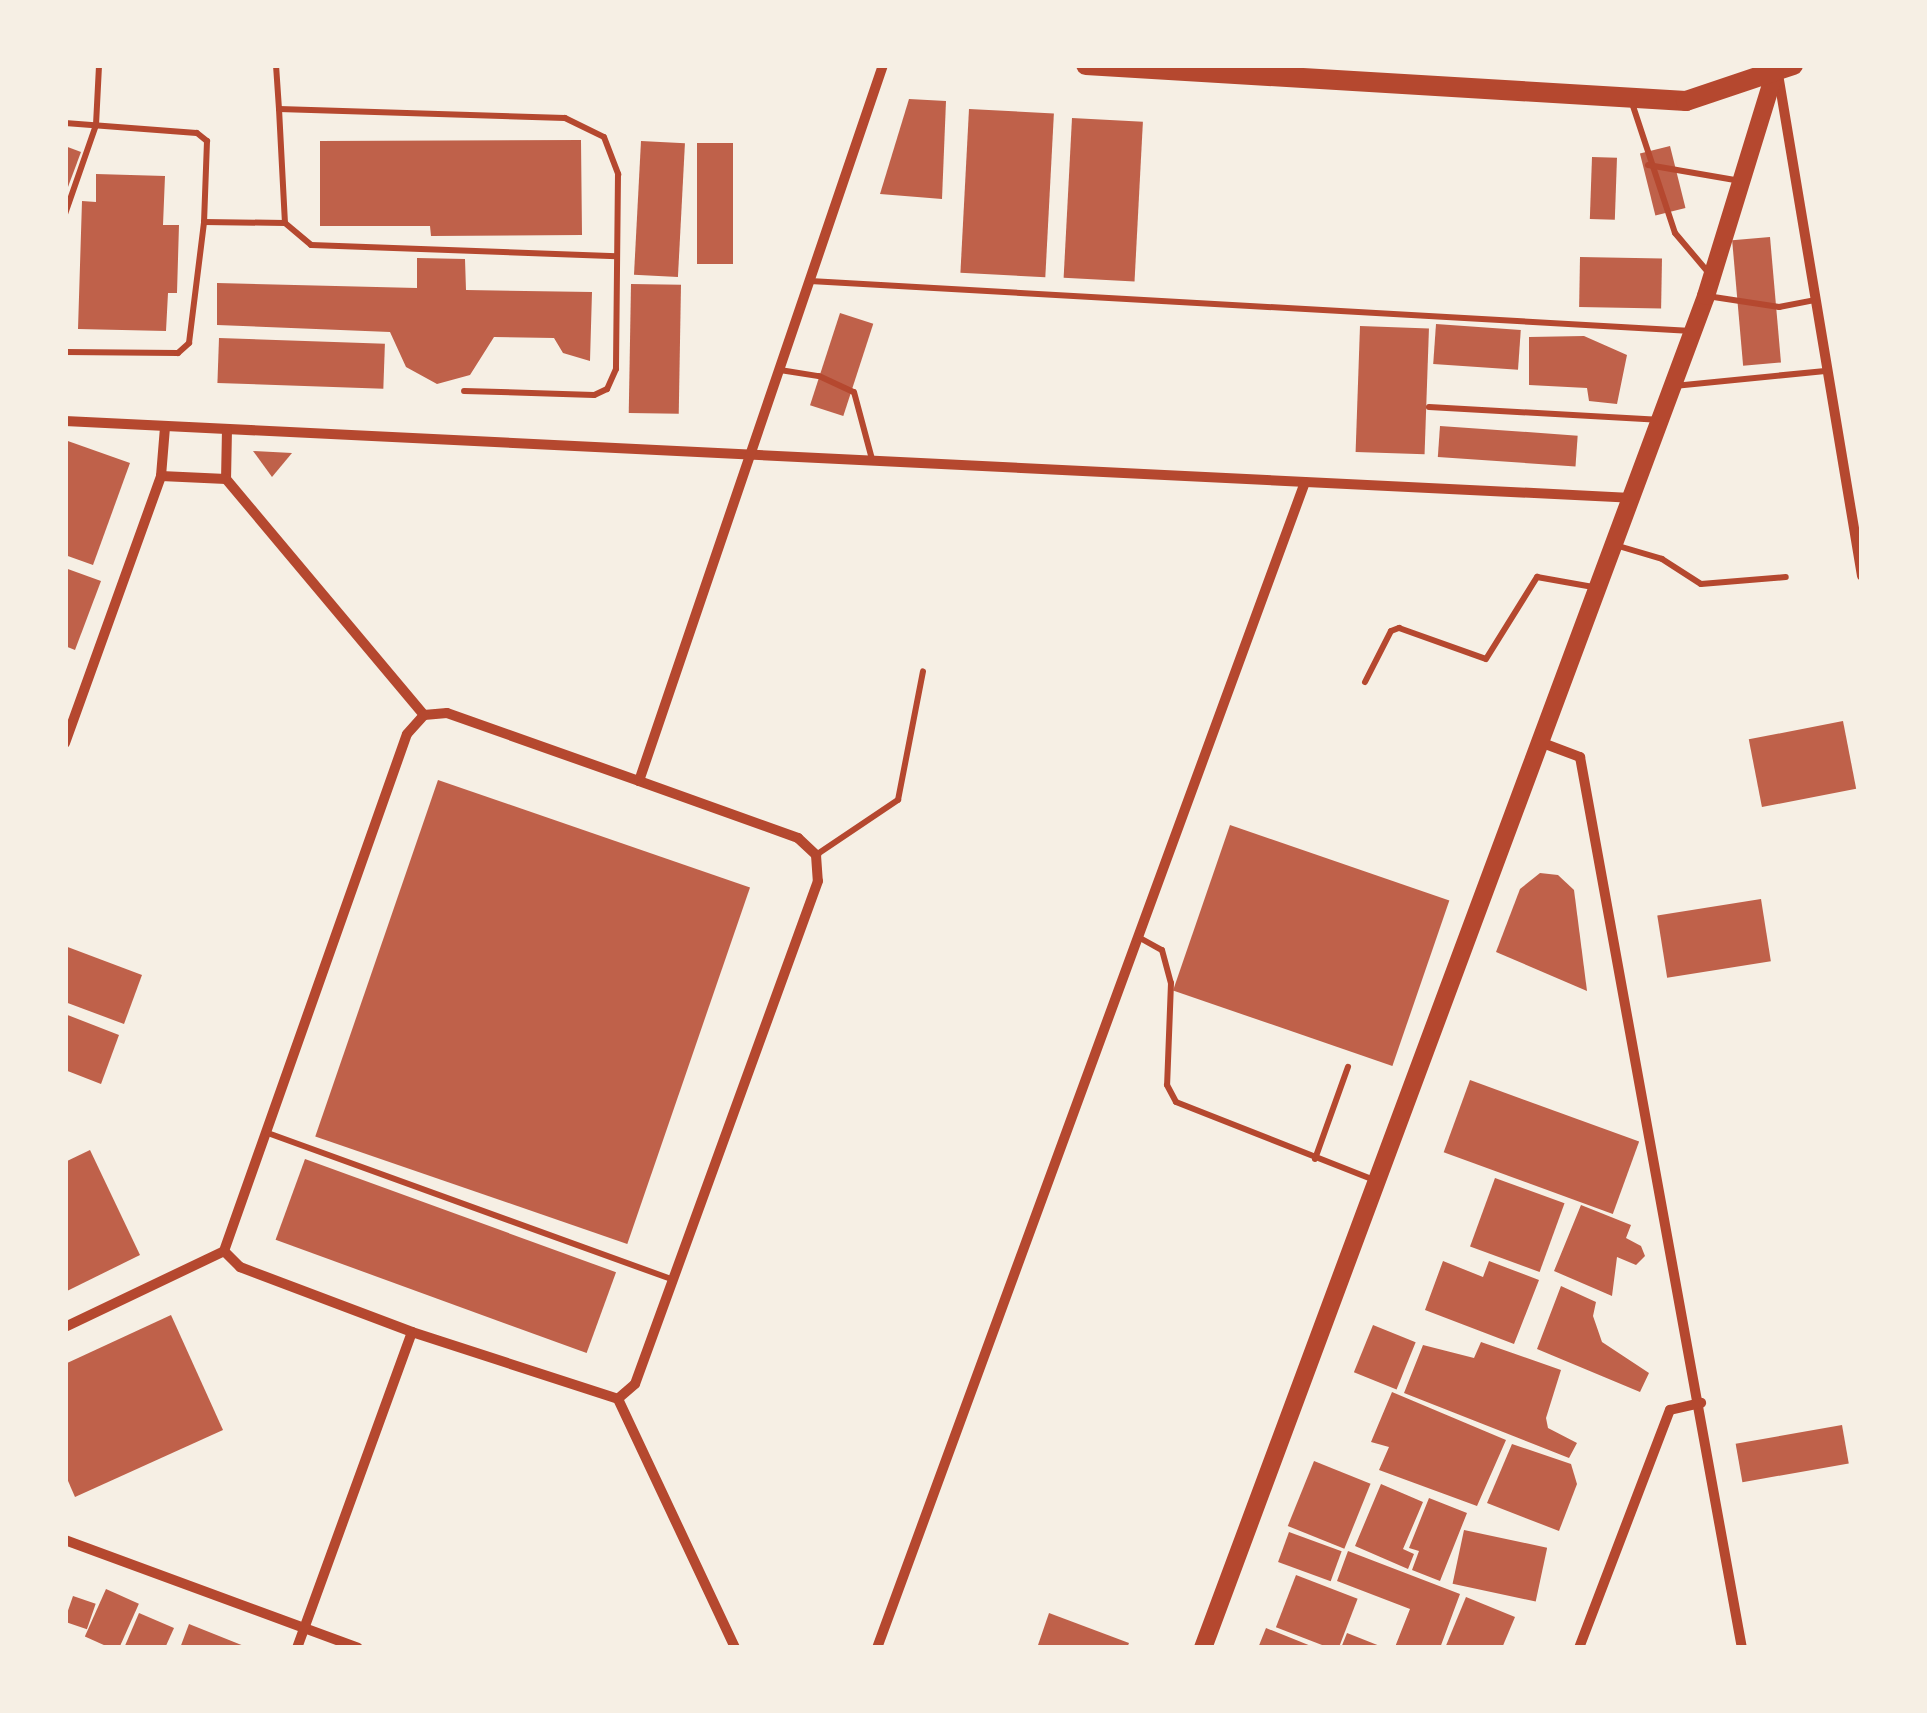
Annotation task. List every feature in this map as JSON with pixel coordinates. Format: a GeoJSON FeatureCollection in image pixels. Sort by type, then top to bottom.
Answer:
{"type":"FeatureCollection","features":[{"type":"Feature","properties":{"kind":"main road"},"geometry":{"type":"LineString","coordinates":[[1086,65],[1686,101],[1783,67]]}},
{"type":"Feature","properties":{"kind":"main road"},"geometry":{"type":"LineString","coordinates":[[1755,65],[1783,67]]}},
{"type":"Feature","properties":{"kind":"street"},"geometry":{"type":"LineString","coordinates":[[639,781],[883,65]]}},
{"type":"Feature","properties":{"kind":"street"},"geometry":{"type":"LineString","coordinates":[[1203,1648],[1706,296],[1783,67]]}},
{"type":"Feature","properties":{"kind":"street"},"geometry":{"type":"LineString","coordinates":[[1783,67],[1825,371],[1862,576]]}},
{"type":"Feature","properties":{"kind":"street"},"geometry":{"type":"LineString","coordinates":[[65,422],[1631,498]]}},
{"type":"Feature","properties":{"kind":"street"},"geometry":{"type":"LineString","coordinates":[[65,743],[162,476],[165,427]]}},
{"type":"Feature","properties":{"kind":"street"},"geometry":{"type":"LineString","coordinates":[[228,429],[226,479],[424,715]]}},
{"type":"Feature","properties":{"kind":"street"},"geometry":{"type":"LineString","coordinates":[[162,476],[226,479]]}},
{"type":"Feature","properties":{"kind":"street"},"geometry":{"type":"LineString","coordinates":[[877,1648],[1305,482]]}},
{"type":"Feature","properties":{"kind":"street"},"geometry":{"type":"LineString","coordinates":[[65,1327],[224,1252],[263,1132],[408,734],[424,715],[448,712],[798,838],[816,855],[818,881],[635,1384],[618,1399]]}},
{"type":"Feature","properties":{"kind":"street"},"geometry":{"type":"LineString","coordinates":[[1540,742],[1580,757],[1742,1648]]}},
{"type":"Feature","properties":{"kind":"street"},"geometry":{"type":"LineString","coordinates":[[224,1252],[240,1267],[412,1332],[618,1399],[735,1648]]}},
{"type":"Feature","properties":{"kind":"street"},"geometry":{"type":"LineString","coordinates":[[297,1648],[412,1332]]}},
{"type":"Feature","properties":{"kind":"street"},"geometry":{"type":"LineString","coordinates":[[1579,1648],[1670,1410],[1700,1403]]}},
{"type":"Feature","properties":{"kind":"street"},"geometry":{"type":"LineString","coordinates":[[65,1540],[358,1648]]}},
{"type":"Feature","properties":{"kind":"lane"},"geometry":{"type":"LineString","coordinates":[[65,214],[96,125],[99,65]]}},
{"type":"Feature","properties":{"kind":"lane"},"geometry":{"type":"LineString","coordinates":[[276,65],[286,224]]}},
{"type":"Feature","properties":{"kind":"lane"},"geometry":{"type":"LineString","coordinates":[[1630,98],[1648,165],[1674,234],[1712,277]]}},
{"type":"Feature","properties":{"kind":"lane"},"geometry":{"type":"LineString","coordinates":[[280,109],[565,118],[604,137],[618,174],[616,369],[607,389],[594,394],[464,391]]}},
{"type":"Feature","properties":{"kind":"lane"},"geometry":{"type":"LineString","coordinates":[[65,124],[186,130],[207,141],[204,222],[189,343],[178,353],[65,352]]}},
{"type":"Feature","properties":{"kind":"lane"},"geometry":{"type":"LineString","coordinates":[[1648,165],[1743,182]]}},
{"type":"Feature","properties":{"kind":"lane"},"geometry":{"type":"LineString","coordinates":[[204,222],[286,224],[311,246],[617,256]]}},
{"type":"Feature","properties":{"kind":"lane"},"geometry":{"type":"LineString","coordinates":[[810,281],[1693,331]]}},
{"type":"Feature","properties":{"kind":"lane"},"geometry":{"type":"LineString","coordinates":[[1706,296],[1779,307],[1814,300]]}},
{"type":"Feature","properties":{"kind":"lane"},"geometry":{"type":"LineString","coordinates":[[780,370],[854,392],[872,461]]}},
{"type":"Feature","properties":{"kind":"lane"},"geometry":{"type":"LineString","coordinates":[[1672,386],[1825,371]]}},
{"type":"Feature","properties":{"kind":"lane"},"geometry":{"type":"LineString","coordinates":[[1429,407],[1659,420]]}},
{"type":"Feature","properties":{"kind":"lane"},"geometry":{"type":"LineString","coordinates":[[1614,545],[1662,559],[1700,584],[1786,577]]}},
{"type":"Feature","properties":{"kind":"lane"},"geometry":{"type":"LineString","coordinates":[[1365,682],[1399,628],[1486,660],[1497,652],[1536,577],[1597,588]]}},
{"type":"Feature","properties":{"kind":"lane"},"geometry":{"type":"LineString","coordinates":[[816,855],[898,800],[923,671]]}},
{"type":"Feature","properties":{"kind":"lane"},"geometry":{"type":"LineString","coordinates":[[1140,938],[1162,950],[1171,983],[1166,1072],[1176,1102],[1376,1182]]}},
{"type":"Feature","properties":{"kind":"lane"},"geometry":{"type":"LineString","coordinates":[[1315,1159],[1348,1068]]}},
{"type":"Feature","properties":{"kind":"lane"},"geometry":{"type":"LineString","coordinates":[[263,1132],[671,1279]]}},
{"type":"Feature","properties":{"kind":"building"},"geometry":{"type":"Polygon","coordinates":[[[909,99],[946,101],[942,199],[880,194],[909,99]]]}},
{"type":"Feature","properties":{"kind":"building"},"geometry":{"type":"Polygon","coordinates":[[[969,109],[1054,113],[1045,277],[960,273],[969,109]]]}},
{"type":"Feature","properties":{"kind":"building"},"geometry":{"type":"Polygon","coordinates":[[[1072,118],[1143,122],[1135,281],[1064,278],[1072,118]]]}},
{"type":"Feature","properties":{"kind":"building"},"geometry":{"type":"Polygon","coordinates":[[[581,140],[582,235],[431,236],[430,226],[320,226],[320,141],[581,140]]]}},
{"type":"Feature","properties":{"kind":"building"},"geometry":{"type":"Polygon","coordinates":[[[641,141],[685,143],[678,277],[634,275],[641,141]]]}},
{"type":"Feature","properties":{"kind":"building"},"geometry":{"type":"Polygon","coordinates":[[[697,143],[733,143],[733,264],[697,264],[697,143]]]}},
{"type":"Feature","properties":{"kind":"building"},"geometry":{"type":"Polygon","coordinates":[[[65,146],[81,152],[65,195],[65,146]]]}},
{"type":"Feature","properties":{"kind":"building"},"geometry":{"type":"Polygon","coordinates":[[[1670,146],[1685,208],[1655,216],[1640,153],[1670,146]]]}},
{"type":"Feature","properties":{"kind":"building"},"geometry":{"type":"Polygon","coordinates":[[[1592,157],[1617,158],[1615,220],[1590,219],[1592,157]]]}},
{"type":"Feature","properties":{"kind":"building"},"geometry":{"type":"Polygon","coordinates":[[[96,174],[165,176],[163,225],[179,225],[177,293],[168,293],[166,331],[78,329],[82,201],[96,202],[96,174]]]}},
{"type":"Feature","properties":{"kind":"building"},"geometry":{"type":"Polygon","coordinates":[[[1770,237],[1781,363],[1743,366],[1732,240],[1770,237]]]}},
{"type":"Feature","properties":{"kind":"building"},"geometry":{"type":"Polygon","coordinates":[[[1580,257],[1662,258],[1661,308],[1579,307],[1580,257]]]}},
{"type":"Feature","properties":{"kind":"building"},"geometry":{"type":"Polygon","coordinates":[[[417,258],[465,259],[466,290],[592,292],[590,361],[563,353],[554,338],[494,337],[470,375],[437,384],[406,367],[390,332],[217,325],[217,283],[417,288],[417,258]]]}},
{"type":"Feature","properties":{"kind":"building"},"geometry":{"type":"Polygon","coordinates":[[[631,284],[681,285],[679,414],[629,413],[631,284]]]}},
{"type":"Feature","properties":{"kind":"building"},"geometry":{"type":"Polygon","coordinates":[[[840,313],[873,324],[843,416],[810,405],[840,313]]]}},
{"type":"Feature","properties":{"kind":"building"},"geometry":{"type":"Polygon","coordinates":[[[1436,324],[1521,330],[1518,370],[1433,364],[1436,324]]]}},
{"type":"Feature","properties":{"kind":"building"},"geometry":{"type":"Polygon","coordinates":[[[1360,326],[1429,328],[1425,454],[1356,452],[1360,326]]]}},
{"type":"Feature","properties":{"kind":"building"},"geometry":{"type":"Polygon","coordinates":[[[1584,336],[1627,355],[1617,404],[1589,401],[1587,388],[1529,385],[1529,337],[1584,336]]]}},
{"type":"Feature","properties":{"kind":"building"},"geometry":{"type":"Polygon","coordinates":[[[219,338],[385,344],[383,389],[217,383],[219,338]]]}},
{"type":"Feature","properties":{"kind":"building"},"geometry":{"type":"Polygon","coordinates":[[[1440,426],[1578,436],[1576,467],[1438,457],[1440,426]]]}},
{"type":"Feature","properties":{"kind":"building"},"geometry":{"type":"Polygon","coordinates":[[[65,440],[130,463],[93,565],[65,555],[65,440]]]}},
{"type":"Feature","properties":{"kind":"building"},"geometry":{"type":"Polygon","coordinates":[[[253,451],[292,453],[272,477],[253,451]]]}},
{"type":"Feature","properties":{"kind":"building"},"geometry":{"type":"Polygon","coordinates":[[[65,568],[101,581],[75,650],[65,646],[65,568]]]}},
{"type":"Feature","properties":{"kind":"building"},"geometry":{"type":"Polygon","coordinates":[[[1843,721],[1856,789],[1762,807],[1749,739],[1843,721]]]}},
{"type":"Feature","properties":{"kind":"building"},"geometry":{"type":"Polygon","coordinates":[[[438,780],[750,887],[627,1244],[315,1136],[438,780]]]}},
{"type":"Feature","properties":{"kind":"building"},"geometry":{"type":"Polygon","coordinates":[[[1230,825],[1449,901],[1392,1066],[1173,990],[1230,825]]]}},
{"type":"Feature","properties":{"kind":"building"},"geometry":{"type":"Polygon","coordinates":[[[1540,873],[1558,875],[1574,890],[1587,991],[1496,952],[1520,889],[1540,873]]]}},
{"type":"Feature","properties":{"kind":"building"},"geometry":{"type":"Polygon","coordinates":[[[1761,899],[1771,961],[1667,978],[1657,915],[1761,899]]]}},
{"type":"Feature","properties":{"kind":"building"},"geometry":{"type":"Polygon","coordinates":[[[65,946],[142,975],[124,1024],[65,1002],[65,946]]]}},
{"type":"Feature","properties":{"kind":"building"},"geometry":{"type":"Polygon","coordinates":[[[65,1014],[119,1035],[101,1084],[65,1070],[65,1014]]]}},
{"type":"Feature","properties":{"kind":"building"},"geometry":{"type":"Polygon","coordinates":[[[1470,1080],[1639,1142],[1613,1214],[1444,1152],[1470,1080]]]}},
{"type":"Feature","properties":{"kind":"building"},"geometry":{"type":"Polygon","coordinates":[[[90,1150],[140,1255],[65,1292],[65,1162],[90,1150]]]}},
{"type":"Feature","properties":{"kind":"building"},"geometry":{"type":"Polygon","coordinates":[[[305,1159],[616,1272],[587,1353],[276,1240],[305,1159]]]}},
{"type":"Feature","properties":{"kind":"building"},"geometry":{"type":"Polygon","coordinates":[[[1495,1178],[1565,1203],[1540,1272],[1470,1247],[1495,1178]]]}},
{"type":"Feature","properties":{"kind":"building"},"geometry":{"type":"Polygon","coordinates":[[[1581,1205],[1631,1225],[1626,1238],[1641,1246],[1645,1256],[1636,1265],[1617,1257],[1612,1296],[1554,1271],[1581,1205]]]}},
{"type":"Feature","properties":{"kind":"building"},"geometry":{"type":"Polygon","coordinates":[[[1443,1261],[1483,1277],[1489,1261],[1539,1280],[1514,1344],[1425,1310],[1443,1261]]]}},
{"type":"Feature","properties":{"kind":"building"},"geometry":{"type":"Polygon","coordinates":[[[1561,1286],[1596,1302],[1593,1316],[1602,1342],[1649,1373],[1640,1392],[1537,1349],[1561,1286]]]}},
{"type":"Feature","properties":{"kind":"building"},"geometry":{"type":"Polygon","coordinates":[[[171,1315],[223,1430],[75,1497],[65,1474],[65,1364],[171,1315]]]}},
{"type":"Feature","properties":{"kind":"building"},"geometry":{"type":"Polygon","coordinates":[[[1373,1325],[1416,1342],[1397,1390],[1354,1372],[1373,1325]]]}},
{"type":"Feature","properties":{"kind":"building"},"geometry":{"type":"Polygon","coordinates":[[[1481,1342],[1561,1370],[1546,1418],[1548,1428],[1577,1443],[1569,1458],[1404,1393],[1423,1345],[1474,1358],[1481,1342]]]}},
{"type":"Feature","properties":{"kind":"building"},"geometry":{"type":"Polygon","coordinates":[[[1392,1392],[1506,1440],[1477,1506],[1379,1470],[1389,1447],[1371,1442],[1392,1392]]]}},
{"type":"Feature","properties":{"kind":"building"},"geometry":{"type":"Polygon","coordinates":[[[1842,1425],[1849,1463],[1742,1482],[1736,1444],[1842,1425]]]}},
{"type":"Feature","properties":{"kind":"building"},"geometry":{"type":"Polygon","coordinates":[[[1512,1444],[1571,1464],[1577,1484],[1559,1531],[1487,1503],[1512,1444]]]}},
{"type":"Feature","properties":{"kind":"building"},"geometry":{"type":"Polygon","coordinates":[[[1314,1461],[1371,1484],[1344,1549],[1288,1526],[1314,1461]]]}},
{"type":"Feature","properties":{"kind":"building"},"geometry":{"type":"Polygon","coordinates":[[[1381,1484],[1423,1502],[1403,1549],[1414,1554],[1408,1569],[1355,1546],[1381,1484]]]}},
{"type":"Feature","properties":{"kind":"building"},"geometry":{"type":"Polygon","coordinates":[[[1429,1498],[1467,1513],[1440,1581],[1412,1570],[1419,1551],[1409,1548],[1429,1498]]]}},
{"type":"Feature","properties":{"kind":"building"},"geometry":{"type":"Polygon","coordinates":[[[1464,1530],[1547,1548],[1536,1601],[1453,1584],[1464,1530]]]}},
{"type":"Feature","properties":{"kind":"building"},"geometry":{"type":"Polygon","coordinates":[[[1289,1532],[1342,1551],[1331,1581],[1278,1562],[1289,1532]]]}},
{"type":"Feature","properties":{"kind":"building"},"geometry":{"type":"Polygon","coordinates":[[[1348,1551],[1460,1594],[1440,1648],[1395,1647],[1410,1609],[1337,1581],[1348,1551]]]}},
{"type":"Feature","properties":{"kind":"building"},"geometry":{"type":"Polygon","coordinates":[[[1296,1575],[1358,1599],[1339,1648],[1276,1627],[1296,1575]]]}},
{"type":"Feature","properties":{"kind":"building"},"geometry":{"type":"Polygon","coordinates":[[[106,1589],[139,1604],[119,1648],[85,1637],[106,1589]]]}},
{"type":"Feature","properties":{"kind":"building"},"geometry":{"type":"Polygon","coordinates":[[[73,1596],[96,1604],[87,1629],[65,1622],[73,1596]]]}},
{"type":"Feature","properties":{"kind":"building"},"geometry":{"type":"Polygon","coordinates":[[[1466,1597],[1515,1617],[1502,1648],[1445,1648],[1466,1597]]]}},
{"type":"Feature","properties":{"kind":"building"},"geometry":{"type":"Polygon","coordinates":[[[139,1613],[174,1628],[165,1648],[124,1648],[139,1613]]]}},
{"type":"Feature","properties":{"kind":"building"},"geometry":{"type":"Polygon","coordinates":[[[1049,1613],[1129,1643],[1127,1648],[1037,1648],[1049,1613]]]}},
{"type":"Feature","properties":{"kind":"building"},"geometry":{"type":"Polygon","coordinates":[[[189,1624],[249,1648],[180,1648],[189,1624]]]}},
{"type":"Feature","properties":{"kind":"building"},"geometry":{"type":"Polygon","coordinates":[[[1266,1628],[1316,1648],[1258,1648],[1266,1628]]]}},
{"type":"Feature","properties":{"kind":"building"},"geometry":{"type":"Polygon","coordinates":[[[1347,1633],[1385,1648],[1341,1648],[1347,1633]]]}}]}
